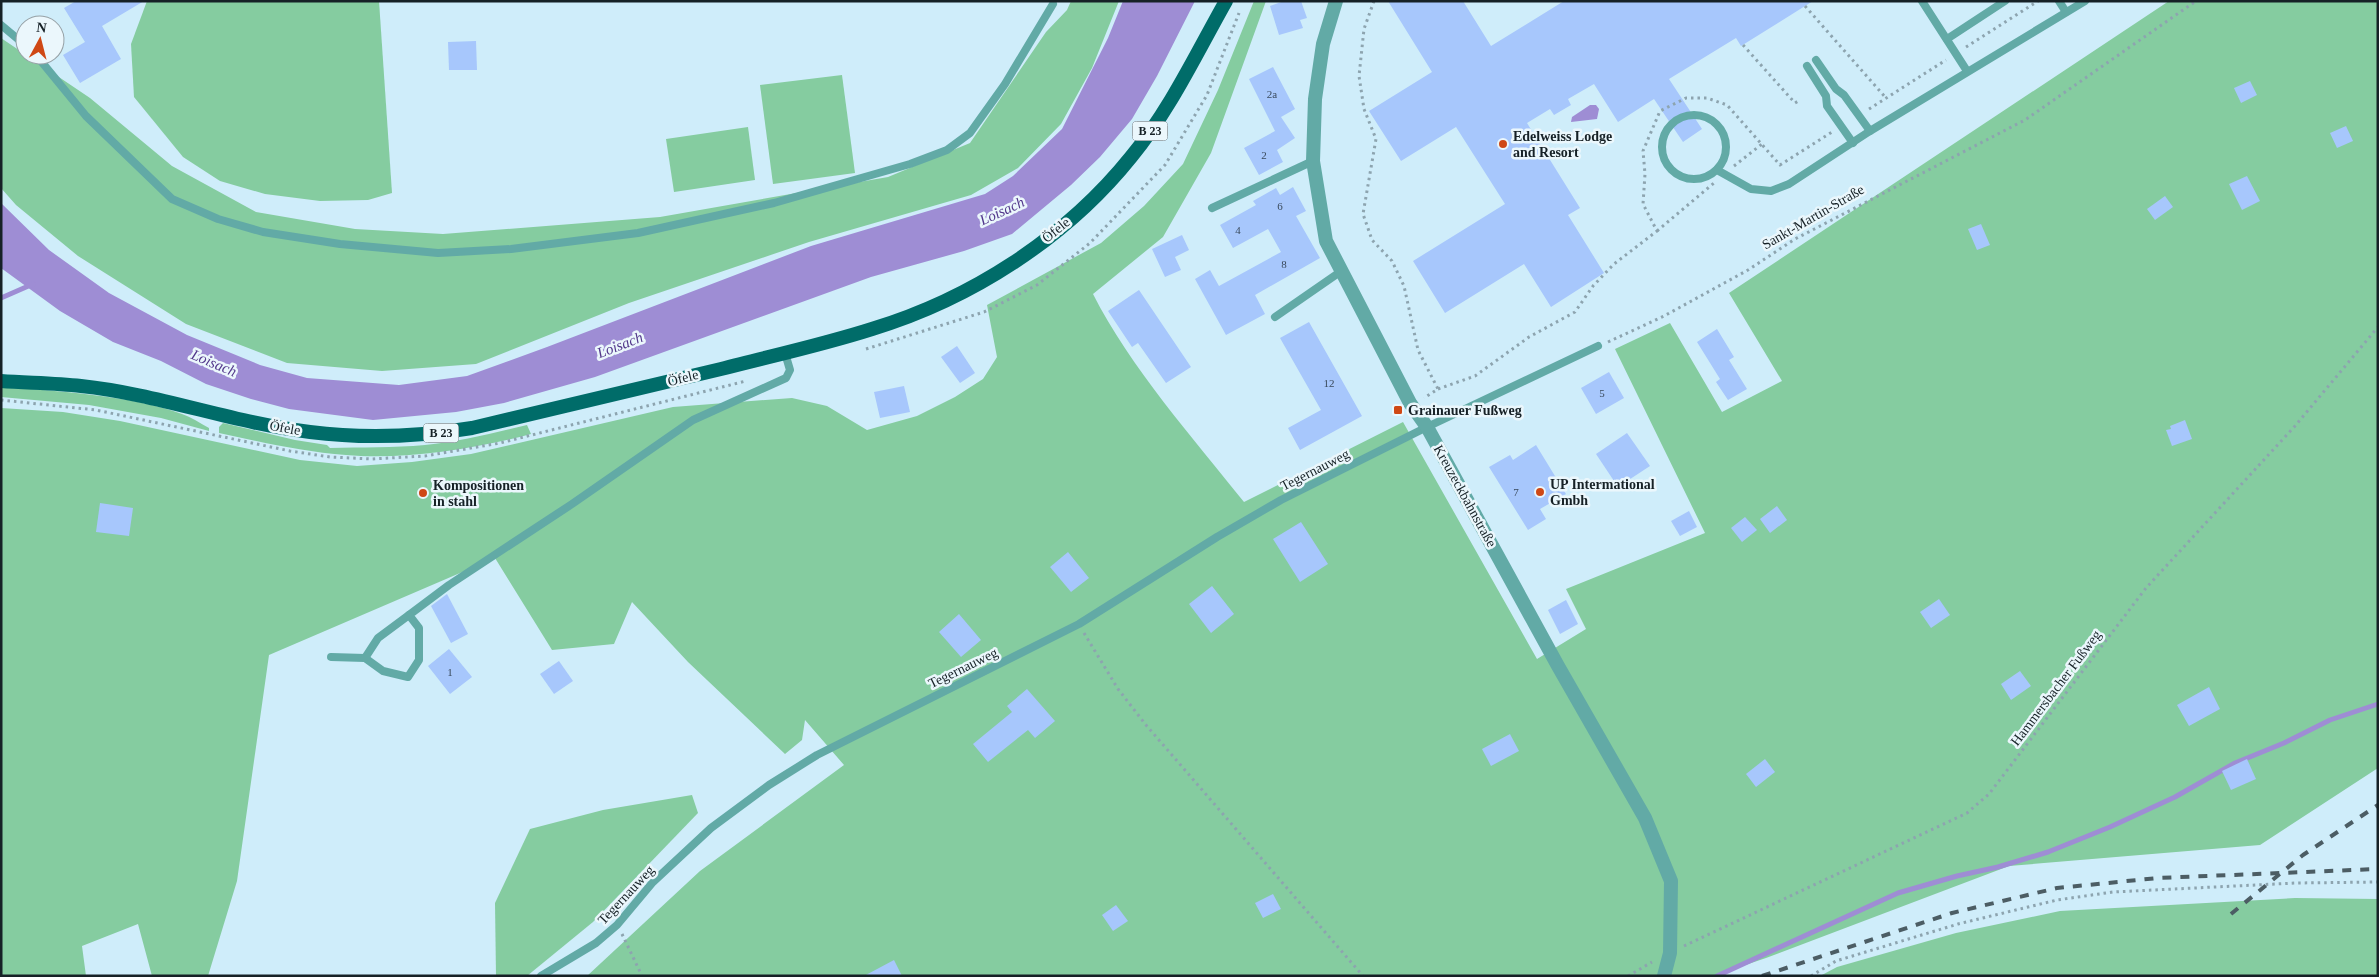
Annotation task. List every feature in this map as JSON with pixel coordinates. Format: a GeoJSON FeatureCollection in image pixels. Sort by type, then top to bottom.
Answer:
{"type":"FeatureCollection","features":[{"type":"Feature","properties":{"kind":"main road","name":"Öfele"},"geometry":{"type":"LineString","coordinates":[[1,381],[81,386],[158,399],[246,420],[309,432],[370,438],[406,436],[472,428],[785,353],[873,329],[944,301],[998,273],[1046,239],[1083,208],[1131,158],[1176,93],[1226,1]]}},
{"type":"Feature","properties":{"kind":"street","name":"Kreuzeckbahnstraße"},"geometry":{"type":"LineString","coordinates":[[1336,1],[1323,44],[1315,100],[1313,161],[1326,241],[1340,272],[1411,405],[1427,427],[1558,666],[1645,818],[1672,881],[1670,953],[1664,976]]}},
{"type":"Feature","properties":{"kind":"lane"},"geometry":{"type":"LineString","coordinates":[[1922,1],[1967,71]]}},
{"type":"Feature","properties":{"kind":"lane"},"geometry":{"type":"LineString","coordinates":[[1947,39],[2005,1]]}},
{"type":"Feature","properties":{"kind":"lane"},"geometry":{"type":"LineString","coordinates":[[2059,1],[2066,12]]}},
{"type":"Feature","properties":{"kind":"lane"},"geometry":{"type":"LineString","coordinates":[[1720,172],[1726,152],[1724,137],[1717,124],[1698,115],[1679,119],[1671,126],[1665,134],[1662,145],[1668,166],[1676,173],[1686,178],[1697,179],[1720,172],[1751,189],[1771,191],[1789,184],[1967,71],[2085,1]]}},
{"type":"Feature","properties":{"kind":"lane"},"geometry":{"type":"LineString","coordinates":[[44,65],[86,116],[172,199],[218,219],[263,232],[340,244],[438,253],[511,248],[638,233],[774,203],[910,164],[947,150],[970,133],[1005,84],[1053,4]]}},
{"type":"Feature","properties":{"kind":"lane"},"geometry":{"type":"LineString","coordinates":[[1,25],[15,37]]}},
{"type":"Feature","properties":{"kind":"lane"},"geometry":{"type":"LineString","coordinates":[[1816,60],[1836,89],[1844,95],[1870,131]]}},
{"type":"Feature","properties":{"kind":"lane"},"geometry":{"type":"LineString","coordinates":[[1807,66],[1826,96],[1827,106],[1853,143]]}},
{"type":"Feature","properties":{"kind":"lane"},"geometry":{"type":"LineString","coordinates":[[1212,208],[1313,161]]}},
{"type":"Feature","properties":{"kind":"lane"},"geometry":{"type":"LineString","coordinates":[[1275,317],[1340,272]]}},
{"type":"Feature","properties":{"kind":"lane"},"geometry":{"type":"LineString","coordinates":[[1427,427],[1598,346]]}},
{"type":"Feature","properties":{"kind":"lane"},"geometry":{"type":"LineString","coordinates":[[366,658],[378,638],[449,585],[572,504],[693,420],[786,378],[790,370],[785,353]]}},
{"type":"Feature","properties":{"kind":"lane","name":"Tegernauweg"},"geometry":{"type":"LineString","coordinates":[[541,976],[596,943],[618,925],[653,882],[711,828],[769,785],[825,751],[1079,624],[1281,500],[1427,427]]}},
{"type":"Feature","properties":{"kind":"lane"},"geometry":{"type":"LineString","coordinates":[[331,657],[366,658],[383,670],[408,676],[419,660],[419,628],[409,615]]}},
{"type":"Feature","properties":{"kind":"path"},"geometry":{"type":"LineString","coordinates":[[1374,1],[1364,29],[1359,76],[1364,109],[1376,139],[1363,214],[1372,240],[1392,261],[1404,286],[1418,350],[1438,390],[1411,405]]}},
{"type":"Feature","properties":{"kind":"path","name":"Sankt-Martin-Straße"},"geometry":{"type":"LineString","coordinates":[[1598,346],[1672,312],[1748,270],[1803,235],[2025,120],[2196,1]]}},
{"type":"Feature","properties":{"kind":"path"},"geometry":{"type":"LineString","coordinates":[[1805,6],[1886,98]]}},
{"type":"Feature","properties":{"kind":"path"},"geometry":{"type":"LineString","coordinates":[[861,350],[984,312],[1037,285],[1090,243],[1165,165],[1207,95],[1240,10]]}},
{"type":"Feature","properties":{"kind":"path"},"geometry":{"type":"LineString","coordinates":[[1743,45],[1795,103],[1800,100]]}},
{"type":"Feature","properties":{"kind":"path"},"geometry":{"type":"LineString","coordinates":[[1657,230],[1720,172],[1762,144]]}},
{"type":"Feature","properties":{"kind":"path","name":"Hammersbacher Fußweg"},"geometry":{"type":"LineString","coordinates":[[1628,976],[1670,953],[1967,813],[1989,794],[2146,588],[2294,426],[2378,328]]}},
{"type":"Feature","properties":{"kind":"path"},"geometry":{"type":"LineString","coordinates":[[1,400],[96,410],[290,451],[330,457],[372,459],[424,456],[500,443],[751,380]]}},
{"type":"Feature","properties":{"kind":"path"},"geometry":{"type":"LineString","coordinates":[[1079,624],[1101,663],[1146,725],[1363,976]]}},
{"type":"Feature","properties":{"kind":"path"},"geometry":{"type":"LineString","coordinates":[[1811,976],[1836,961],[1958,924],[2057,900],[2112,892],[2296,883],[2378,882]]}},
{"type":"Feature","properties":{"kind":"path"},"geometry":{"type":"LineString","coordinates":[[618,925],[642,976]]}},
{"type":"Feature","properties":{"kind":"green space"},"geometry":{"type":"Polygon","coordinates":[[[147,1],[379,1],[392,193],[368,200],[320,201],[265,194],[220,181],[183,157],[134,97],[131,44],[147,1]]]}},
{"type":"Feature","properties":{"kind":"green space"},"geometry":{"type":"Polygon","coordinates":[[[1071,1],[1119,1],[1092,68],[1061,124],[1018,168],[971,195],[809,242],[629,303],[476,364],[382,371],[287,363],[186,324],[78,256],[16,205],[1,188],[1,38],[15,47],[15,65],[41,65],[90,98],[172,166],[256,212],[355,229],[443,234],[660,217],[888,177],[970,143],[1046,32],[1067,10],[1071,1]]]}},
{"type":"Feature","properties":{"kind":"green space"},"geometry":{"type":"Polygon","coordinates":[[[1254,1],[1266,1],[1211,153],[1163,237],[1093,294],[1125,348],[1144,375],[1244,502],[1403,422],[1537,659],[1586,629],[1566,589],[1705,533],[1615,349],[1670,323],[1722,412],[1782,381],[1729,293],[2169,1],[2378,1],[2378,768],[2260,845],[2009,866],[1766,958],[1713,976],[587,976],[700,871],[844,765],[805,720],[802,740],[785,754],[688,662],[632,602],[614,644],[552,650],[495,558],[269,655],[237,881],[208,976],[152,976],[138,924],[82,946],[86,976],[1,976],[1,408],[63,412],[120,421],[300,460],[357,466],[412,462],[471,454],[673,407],[792,398],[827,406],[867,430],[917,416],[955,397],[983,379],[997,357],[987,305],[1101,243],[1144,206],[1183,164],[1218,90],[1254,1]]]}},
{"type":"Feature","properties":{"kind":"green space"},"geometry":{"type":"Polygon","coordinates":[[[842,75],[855,173],[773,184],[760,85],[842,75]]]}},
{"type":"Feature","properties":{"kind":"green space"},"geometry":{"type":"Polygon","coordinates":[[[748,127],[755,180],[674,192],[666,139],[748,127]]]}},
{"type":"Feature","properties":{"kind":"green space"},"geometry":{"type":"Polygon","coordinates":[[[1,387],[93,395],[139,402],[185,415],[209,428],[209,431],[161,418],[89,405],[1,397],[1,387]]]}},
{"type":"Feature","properties":{"kind":"green space"},"geometry":{"type":"Polygon","coordinates":[[[223,423],[295,440],[327,445],[330,448],[401,447],[438,444],[527,425],[531,434],[463,449],[415,455],[368,456],[330,454],[219,433],[219,427],[223,423]]]}},
{"type":"Feature","properties":{"kind":"green space"},"geometry":{"type":"Polygon","coordinates":[[[692,795],[698,813],[593,922],[527,976],[496,976],[495,903],[530,829],[603,810],[692,795]]]}},
{"type":"Feature","properties":{"kind":"green space"},"geometry":{"type":"Polygon","coordinates":[[[2295,898],[2378,899],[2378,976],[1820,976],[1837,967],[1956,933],[2060,911],[2295,898]]]}},
{"type":"Feature","properties":{"kind":"water","name":"Loisach"},"geometry":{"type":"Polygon","coordinates":[[[1123,1],[1195,1],[1157,76],[1132,119],[1100,157],[1071,185],[1012,234],[964,251],[871,277],[595,377],[504,403],[456,412],[373,420],[289,409],[251,399],[206,384],[161,361],[113,342],[60,311],[1,268],[1,203],[49,250],[109,293],[187,335],[260,365],[307,378],[399,385],[467,376],[811,246],[985,194],[1013,176],[1062,129],[1108,38],[1123,1]]]}},
{"type":"Feature","properties":{"kind":"water"},"geometry":{"type":"Polygon","coordinates":[[[1590,105],[1596,105],[1599,109],[1597,119],[1571,122],[1572,117],[1590,105]]]}},
{"type":"Feature","properties":{"kind":"building"},"geometry":{"type":"Polygon","coordinates":[[[76,1],[144,1],[102,26],[121,59],[80,83],[65,58],[65,54],[85,42],[64,8],[76,1]]]}},
{"type":"Feature","properties":{"kind":"building"},"geometry":{"type":"Polygon","coordinates":[[[1284,1],[1301,1],[1307,18],[1300,20],[1303,28],[1279,35],[1270,6],[1284,1]]]}},
{"type":"Feature","properties":{"kind":"building","name":"Edelweiss Lodge and Resort"},"geometry":{"type":"Polygon","coordinates":[[[1388,1],[1463,1],[1491,46],[1564,1],[1813,1],[1741,46],[1736,38],[1669,79],[1702,129],[1683,142],[1654,99],[1618,122],[1594,84],[1568,99],[1571,105],[1554,115],[1550,109],[1527,123],[1580,208],[1568,215],[1604,273],[1551,307],[1524,264],[1445,313],[1413,261],[1505,204],[1456,127],[1401,161],[1369,111],[1432,72],[1388,1]]]}},
{"type":"Feature","properties":{"kind":"building"},"geometry":{"type":"Polygon","coordinates":[[[476,41],[477,70],[449,70],[448,42],[476,41]]]}},
{"type":"Feature","properties":{"kind":"building"},"geometry":{"type":"Polygon","coordinates":[[[1273,67],[1295,109],[1281,117],[1295,138],[1277,150],[1283,162],[1259,175],[1244,148],[1275,131],[1249,79],[1273,67]]]}},
{"type":"Feature","properties":{"kind":"building"},"geometry":{"type":"Polygon","coordinates":[[[2250,81],[2257,95],[2241,103],[2234,88],[2250,81]]]}},
{"type":"Feature","properties":{"kind":"building"},"geometry":{"type":"Polygon","coordinates":[[[2346,126],[2353,141],[2337,148],[2330,133],[2346,126]]]}},
{"type":"Feature","properties":{"kind":"building"},"geometry":{"type":"Polygon","coordinates":[[[2247,176],[2260,201],[2242,210],[2229,184],[2247,176]]]}},
{"type":"Feature","properties":{"kind":"building"},"geometry":{"type":"Polygon","coordinates":[[[1293,187],[1306,211],[1296,216],[1320,258],[1255,295],[1265,314],[1226,335],[1195,279],[1210,270],[1219,286],[1281,252],[1268,229],[1233,248],[1220,225],[1256,205],[1253,201],[1276,188],[1280,195],[1293,187]]]}},
{"type":"Feature","properties":{"kind":"building"},"geometry":{"type":"Polygon","coordinates":[[[2165,196],[2173,207],[2155,220],[2147,209],[2165,196]]]}},
{"type":"Feature","properties":{"kind":"building"},"geometry":{"type":"Polygon","coordinates":[[[1981,224],[1990,245],[1977,250],[1968,229],[1981,224]]]}},
{"type":"Feature","properties":{"kind":"building"},"geometry":{"type":"Polygon","coordinates":[[[1182,235],[1189,250],[1175,257],[1181,270],[1165,277],[1152,249],[1182,235]]]}},
{"type":"Feature","properties":{"kind":"building"},"geometry":{"type":"Polygon","coordinates":[[[1139,290],[1191,367],[1166,383],[1138,343],[1132,347],[1108,311],[1139,290]]]}},
{"type":"Feature","properties":{"kind":"building"},"geometry":{"type":"Polygon","coordinates":[[[1309,322],[1362,416],[1300,450],[1288,428],[1321,410],[1280,338],[1309,322]]]}},
{"type":"Feature","properties":{"kind":"building"},"geometry":{"type":"Polygon","coordinates":[[[1717,329],[1734,357],[1729,360],[1747,389],[1728,400],[1716,382],[1720,379],[1697,342],[1717,329]]]}},
{"type":"Feature","properties":{"kind":"building"},"geometry":{"type":"Polygon","coordinates":[[[957,346],[975,373],[960,383],[941,357],[957,346]]]}},
{"type":"Feature","properties":{"kind":"building"},"geometry":{"type":"Polygon","coordinates":[[[1609,372],[1624,398],[1596,414],[1581,388],[1609,372]]]}},
{"type":"Feature","properties":{"kind":"building"},"geometry":{"type":"Polygon","coordinates":[[[904,386],[910,412],[880,418],[874,392],[904,386]]]}},
{"type":"Feature","properties":{"kind":"building"},"geometry":{"type":"Polygon","coordinates":[[[2185,420],[2192,439],[2172,446],[2166,430],[2171,429],[2170,426],[2185,420]]]}},
{"type":"Feature","properties":{"kind":"building"},"geometry":{"type":"Polygon","coordinates":[[[1627,433],[1650,466],[1618,487],[1596,454],[1627,433]]]}},
{"type":"Feature","properties":{"kind":"building"},"geometry":{"type":"Polygon","coordinates":[[[1536,445],[1566,494],[1540,509],[1546,519],[1528,530],[1489,467],[1510,455],[1513,460],[1536,445]]]}},
{"type":"Feature","properties":{"kind":"building"},"geometry":{"type":"Polygon","coordinates":[[[100,503],[133,508],[129,536],[96,532],[100,503]]]}},
{"type":"Feature","properties":{"kind":"building"},"geometry":{"type":"Polygon","coordinates":[[[1777,506],[1787,520],[1770,533],[1760,519],[1777,506]]]}},
{"type":"Feature","properties":{"kind":"building"},"geometry":{"type":"Polygon","coordinates":[[[1689,511],[1697,527],[1680,536],[1671,521],[1689,511]]]}},
{"type":"Feature","properties":{"kind":"building"},"geometry":{"type":"Polygon","coordinates":[[[1745,517],[1757,530],[1742,542],[1731,528],[1745,517]]]}},
{"type":"Feature","properties":{"kind":"building"},"geometry":{"type":"Polygon","coordinates":[[[1301,522],[1328,564],[1300,582],[1273,539],[1301,522]]]}},
{"type":"Feature","properties":{"kind":"building"},"geometry":{"type":"Polygon","coordinates":[[[1068,552],[1089,578],[1071,592],[1050,567],[1068,552]]]}},
{"type":"Feature","properties":{"kind":"building"},"geometry":{"type":"Polygon","coordinates":[[[1212,586],[1234,614],[1211,633],[1189,604],[1212,586]]]}},
{"type":"Feature","properties":{"kind":"building"},"geometry":{"type":"Polygon","coordinates":[[[447,594],[468,634],[451,643],[431,606],[447,594]]]}},
{"type":"Feature","properties":{"kind":"building"},"geometry":{"type":"Polygon","coordinates":[[[1939,599],[1950,615],[1931,628],[1920,612],[1939,599]]]}},
{"type":"Feature","properties":{"kind":"building"},"geometry":{"type":"Polygon","coordinates":[[[1566,600],[1578,624],[1560,634],[1548,610],[1566,600]]]}},
{"type":"Feature","properties":{"kind":"building"},"geometry":{"type":"Polygon","coordinates":[[[959,614],[981,640],[961,657],[939,632],[959,614]]]}},
{"type":"Feature","properties":{"kind":"building"},"geometry":{"type":"Polygon","coordinates":[[[449,649],[472,677],[450,694],[428,666],[449,649]]]}},
{"type":"Feature","properties":{"kind":"building"},"geometry":{"type":"Polygon","coordinates":[[[559,661],[573,681],[554,694],[540,674],[559,661]]]}},
{"type":"Feature","properties":{"kind":"building"},"geometry":{"type":"Polygon","coordinates":[[[2020,671],[2031,686],[2011,700],[2001,684],[2020,671]]]}},
{"type":"Feature","properties":{"kind":"building"},"geometry":{"type":"Polygon","coordinates":[[[2209,687],[2220,709],[2189,726],[2177,705],[2209,687]]]}},
{"type":"Feature","properties":{"kind":"building"},"geometry":{"type":"Polygon","coordinates":[[[1027,689],[1055,721],[1035,738],[1028,730],[988,762],[973,744],[1012,712],[1007,706],[1027,689]]]}},
{"type":"Feature","properties":{"kind":"building"},"geometry":{"type":"Polygon","coordinates":[[[1510,734],[1519,751],[1491,766],[1482,749],[1510,734]]]}},
{"type":"Feature","properties":{"kind":"building"},"geometry":{"type":"Polygon","coordinates":[[[1765,759],[1775,772],[1756,787],[1746,774],[1765,759]]]}},
{"type":"Feature","properties":{"kind":"building"},"geometry":{"type":"Polygon","coordinates":[[[2247,759],[2256,779],[2231,790],[2222,771],[2247,759]]]}},
{"type":"Feature","properties":{"kind":"building"},"geometry":{"type":"Polygon","coordinates":[[[1273,894],[1281,909],[1263,918],[1255,903],[1273,894]]]}},
{"type":"Feature","properties":{"kind":"building"},"geometry":{"type":"Polygon","coordinates":[[[1116,905],[1128,921],[1113,931],[1102,915],[1116,905]]]}},
{"type":"Feature","properties":{"kind":"building"},"geometry":{"type":"Polygon","coordinates":[[[894,960],[902,976],[864,976],[894,960]]]}},
{"type":"Feature","properties":{"kind":"waterway"},"geometry":{"type":"LineString","coordinates":[[1,298],[33,284]]}},
{"type":"Feature","properties":{"kind":"waterway"},"geometry":{"type":"LineString","coordinates":[[1717,976],[1898,893],[2048,852],[2110,827],[2175,797],[2235,763],[2284,743],[2330,720],[2378,704]]}},
{"type":"Feature","properties":{"kind":"railway"},"geometry":{"type":"LineString","coordinates":[[2231,914],[2303,855],[2378,805]]}},
{"type":"Feature","properties":{"kind":"railway"},"geometry":{"type":"LineString","coordinates":[[1762,976],[1952,913],[2057,888],[2158,878],[2378,869]]}},
{"type":"Feature","properties":{"kind":"place","name":"Edelweiss Lodge and Resort"},"geometry":{"type":"Point","coordinates":[1503,144]}},
{"type":"Feature","properties":{"kind":"place","name":"Grainauer Fußweg"},"geometry":{"type":"Point","coordinates":[1398,410]}},
{"type":"Feature","properties":{"kind":"place","name":"UP Intermational Gmbh"},"geometry":{"type":"Point","coordinates":[1540,492]}},
{"type":"Feature","properties":{"kind":"place","name":"Kompositionen in stahl"},"geometry":{"type":"Point","coordinates":[423,493]}}]}
